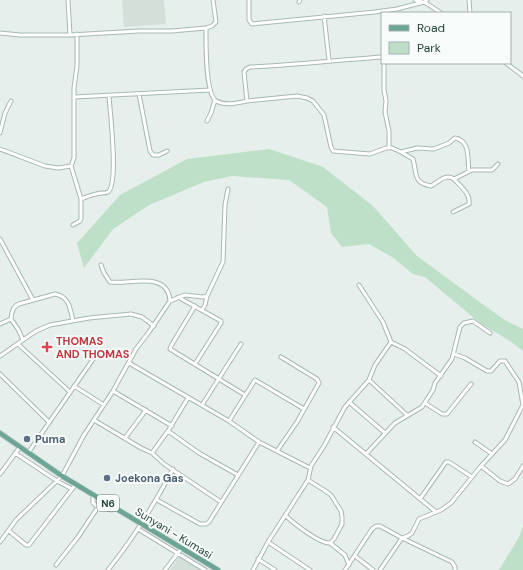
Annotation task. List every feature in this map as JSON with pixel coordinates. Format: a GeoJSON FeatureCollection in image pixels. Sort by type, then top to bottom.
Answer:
{"type":"FeatureCollection","features":[{"type":"Feature","properties":{"kind":"main road","name":"Sunyani - Kumasi"},"geometry":{"type":"LineString","coordinates":[[0,432],[62,476],[218,570]]}},
{"type":"Feature","properties":{"kind":"street"},"geometry":{"type":"LineString","coordinates":[[68,0],[70,35]]}},
{"type":"Feature","properties":{"kind":"street"},"geometry":{"type":"LineString","coordinates":[[0,33],[20,35],[70,35],[139,31],[172,32],[206,28],[212,26],[216,22],[213,0]]}},
{"type":"Feature","properties":{"kind":"street"},"geometry":{"type":"LineString","coordinates":[[249,0],[250,20],[252,24],[398,9],[426,1]]}},
{"type":"Feature","properties":{"kind":"street"},"geometry":{"type":"LineString","coordinates":[[415,0],[426,1],[440,12]]}},
{"type":"Feature","properties":{"kind":"street"},"geometry":{"type":"LineString","coordinates":[[469,0],[470,12]]}},
{"type":"Feature","properties":{"kind":"street"},"geometry":{"type":"LineString","coordinates":[[324,16],[329,60]]}},
{"type":"Feature","properties":{"kind":"street"},"geometry":{"type":"LineString","coordinates":[[206,28],[208,77],[210,90],[215,100],[211,114],[207,121]]}},
{"type":"Feature","properties":{"kind":"street"},"geometry":{"type":"LineString","coordinates":[[74,225],[81,219],[81,199],[71,166],[74,158],[74,80],[77,60],[77,34]]}},
{"type":"Feature","properties":{"kind":"street"},"geometry":{"type":"LineString","coordinates":[[247,101],[244,72],[250,67],[381,57]]}},
{"type":"Feature","properties":{"kind":"street"},"geometry":{"type":"LineString","coordinates":[[384,64],[384,90],[386,101],[385,112],[389,131],[389,148]]}},
{"type":"Feature","properties":{"kind":"street"},"geometry":{"type":"LineString","coordinates":[[507,64],[523,76]]}},
{"type":"Feature","properties":{"kind":"street"},"geometry":{"type":"LineString","coordinates":[[74,98],[210,90]]}},
{"type":"Feature","properties":{"kind":"street"},"geometry":{"type":"LineString","coordinates":[[139,94],[150,151],[153,155],[159,155],[167,150]]}},
{"type":"Feature","properties":{"kind":"street"},"geometry":{"type":"LineString","coordinates":[[81,199],[94,194],[106,193],[111,188],[113,182],[114,168],[109,96]]}},
{"type":"Feature","properties":{"kind":"street"},"geometry":{"type":"LineString","coordinates":[[215,100],[235,103],[303,96],[313,102],[323,113],[333,151],[370,154],[389,148],[414,159],[417,179],[420,182],[431,186],[445,177],[451,177],[454,179],[468,195],[470,200],[469,204],[453,212]]}},
{"type":"Feature","properties":{"kind":"street"},"geometry":{"type":"LineString","coordinates":[[0,133],[5,113],[11,101]]}},
{"type":"Feature","properties":{"kind":"street"},"geometry":{"type":"LineString","coordinates":[[401,152],[417,148],[434,148],[449,143],[455,138],[460,139],[466,146],[469,171]]}},
{"type":"Feature","properties":{"kind":"street"},"geometry":{"type":"LineString","coordinates":[[0,149],[45,166],[58,168],[71,166]]}},
{"type":"Feature","properties":{"kind":"street"},"geometry":{"type":"LineString","coordinates":[[454,179],[469,171],[492,170],[498,164]]}},
{"type":"Feature","properties":{"kind":"street"},"geometry":{"type":"LineString","coordinates":[[202,310],[223,262],[225,206],[228,189]]}},
{"type":"Feature","properties":{"kind":"street"},"geometry":{"type":"LineString","coordinates":[[0,239],[33,300]]}},
{"type":"Feature","properties":{"kind":"street"},"geometry":{"type":"LineString","coordinates":[[101,265],[110,282],[115,283],[138,280],[157,282],[168,290],[170,301]]}},
{"type":"Feature","properties":{"kind":"street"},"geometry":{"type":"LineString","coordinates":[[360,285],[383,322],[392,342],[405,349],[441,376]]}},
{"type":"Feature","properties":{"kind":"street"},"geometry":{"type":"LineString","coordinates":[[11,319],[12,311],[15,306],[55,294],[66,298],[73,321]]}},
{"type":"Feature","properties":{"kind":"street"},"geometry":{"type":"LineString","coordinates":[[0,542],[16,520],[62,476],[82,439],[113,391],[136,349],[154,326],[170,301],[178,297],[185,296],[207,296]]}},
{"type":"Feature","properties":{"kind":"street"},"geometry":{"type":"LineString","coordinates":[[178,297],[221,321],[195,364]]}},
{"type":"Feature","properties":{"kind":"street"},"geometry":{"type":"LineString","coordinates":[[195,306],[170,348],[245,395]]}},
{"type":"Feature","properties":{"kind":"street"},"geometry":{"type":"LineString","coordinates":[[0,356],[36,331],[50,325],[106,316],[131,314],[142,317],[154,326]]}},
{"type":"Feature","properties":{"kind":"street"},"geometry":{"type":"LineString","coordinates":[[0,324],[11,319]]}},
{"type":"Feature","properties":{"kind":"street"},"geometry":{"type":"LineString","coordinates":[[11,319],[15,323],[23,340]]}},
{"type":"Feature","properties":{"kind":"street"},"geometry":{"type":"LineString","coordinates":[[366,454],[395,423],[418,410],[425,403],[433,390],[434,383],[441,376],[454,354],[458,333],[460,327],[464,323],[473,321],[490,333]]}},
{"type":"Feature","properties":{"kind":"street"},"geometry":{"type":"LineString","coordinates":[[253,570],[268,542],[308,480],[310,468],[345,407],[368,380],[375,365],[392,342]]}},
{"type":"Feature","properties":{"kind":"street"},"geometry":{"type":"LineString","coordinates":[[18,344],[70,392]]}},
{"type":"Feature","properties":{"kind":"street"},"geometry":{"type":"LineString","coordinates":[[202,405],[241,344]]}},
{"type":"Feature","properties":{"kind":"street"},"geometry":{"type":"LineString","coordinates":[[380,570],[402,538],[412,533],[419,519],[441,510],[451,502],[505,440],[522,407],[519,382],[505,361],[500,361],[492,371],[489,372],[465,358],[454,354]]}},
{"type":"Feature","properties":{"kind":"street"},"geometry":{"type":"LineString","coordinates":[[28,452],[96,355]]}},
{"type":"Feature","properties":{"kind":"street"},"geometry":{"type":"LineString","coordinates":[[277,451],[319,383],[317,378],[281,357]]}},
{"type":"Feature","properties":{"kind":"street"},"geometry":{"type":"LineString","coordinates":[[129,363],[229,421],[259,442],[310,468]]}},
{"type":"Feature","properties":{"kind":"street"},"geometry":{"type":"LineString","coordinates":[[0,374],[49,422]]}},
{"type":"Feature","properties":{"kind":"street"},"geometry":{"type":"LineString","coordinates":[[229,421],[253,382],[256,380],[304,409]]}},
{"type":"Feature","properties":{"kind":"street"},"geometry":{"type":"LineString","coordinates":[[368,380],[407,415]]}},
{"type":"Feature","properties":{"kind":"street"},"geometry":{"type":"LineString","coordinates":[[425,403],[442,414],[447,414],[471,384]]}},
{"type":"Feature","properties":{"kind":"street"},"geometry":{"type":"LineString","coordinates":[[74,386],[104,405]]}},
{"type":"Feature","properties":{"kind":"street"},"geometry":{"type":"LineString","coordinates":[[113,391],[172,426]]}},
{"type":"Feature","properties":{"kind":"street"},"geometry":{"type":"LineString","coordinates":[[152,452],[172,426],[188,398]]}},
{"type":"Feature","properties":{"kind":"street"},"geometry":{"type":"LineString","coordinates":[[349,402],[386,433]]}},
{"type":"Feature","properties":{"kind":"street"},"geometry":{"type":"LineString","coordinates":[[125,438],[146,410]]}},
{"type":"Feature","properties":{"kind":"street"},"geometry":{"type":"LineString","coordinates":[[94,420],[141,448],[152,452],[160,461],[221,502]]}},
{"type":"Feature","properties":{"kind":"street"},"geometry":{"type":"LineString","coordinates":[[333,427],[436,512]]}},
{"type":"Feature","properties":{"kind":"street"},"geometry":{"type":"LineString","coordinates":[[168,431],[199,453],[238,475]]}},
{"type":"Feature","properties":{"kind":"street"},"geometry":{"type":"LineString","coordinates":[[156,500],[203,524],[209,522],[259,442]]}},
{"type":"Feature","properties":{"kind":"street"},"geometry":{"type":"LineString","coordinates":[[475,442],[492,454]]}},
{"type":"Feature","properties":{"kind":"street"},"geometry":{"type":"LineString","coordinates":[[0,474],[20,446]]}},
{"type":"Feature","properties":{"kind":"street"},"geometry":{"type":"LineString","coordinates":[[15,453],[57,481],[72,489]]}},
{"type":"Feature","properties":{"kind":"street"},"geometry":{"type":"LineString","coordinates":[[420,499],[446,462],[449,462],[472,477]]}},
{"type":"Feature","properties":{"kind":"street"},"geometry":{"type":"LineString","coordinates":[[481,466],[500,481],[508,484],[515,479],[523,466]]}},
{"type":"Feature","properties":{"kind":"street"},"geometry":{"type":"LineString","coordinates":[[108,570],[126,548],[156,500],[173,469]]}},
{"type":"Feature","properties":{"kind":"street"},"geometry":{"type":"LineString","coordinates":[[285,515],[304,531],[326,543],[334,539],[342,524],[341,511],[330,495],[308,480]]}},
{"type":"Feature","properties":{"kind":"street"},"geometry":{"type":"LineString","coordinates":[[9,531],[26,545],[29,545],[76,484]]}},
{"type":"Feature","properties":{"kind":"street"},"geometry":{"type":"LineString","coordinates":[[93,494],[93,503],[98,507],[107,510],[112,510],[115,508]]}},
{"type":"Feature","properties":{"kind":"street"},"geometry":{"type":"LineString","coordinates":[[56,565],[78,537],[98,507]]}},
{"type":"Feature","properties":{"kind":"street"},"geometry":{"type":"LineString","coordinates":[[345,570],[372,529],[376,526],[380,526],[452,562],[455,570]]}},
{"type":"Feature","properties":{"kind":"street"},"geometry":{"type":"LineString","coordinates":[[138,529],[205,570]]}},
{"type":"Feature","properties":{"kind":"street"},"geometry":{"type":"LineString","coordinates":[[268,542],[310,570]]}},
{"type":"Feature","properties":{"kind":"street"},"geometry":{"type":"LineString","coordinates":[[330,542],[344,555],[349,565]]}},
{"type":"Feature","properties":{"kind":"street"},"geometry":{"type":"LineString","coordinates":[[165,570],[182,548]]}},
{"type":"Feature","properties":{"kind":"street"},"geometry":{"type":"LineString","coordinates":[[355,556],[373,570]]}},
{"type":"Feature","properties":{"kind":"street"},"geometry":{"type":"LineString","coordinates":[[258,559],[274,570]]}},
{"type":"Feature","properties":{"kind":"shaded area"},"geometry":{"type":"Polygon","coordinates":[[[122,0],[164,0],[166,24],[124,27],[122,0]]]}},
{"type":"Feature","properties":{"kind":"shaded area"},"geometry":{"type":"Polygon","coordinates":[[[182,553],[210,570],[170,570],[182,553]]]}},
{"type":"Feature","properties":{"kind":"green space"},"geometry":{"type":"Polygon","coordinates":[[[269,149],[323,167],[373,206],[417,256],[503,319],[523,329],[523,351],[510,341],[480,323],[425,277],[413,274],[392,257],[369,244],[342,247],[331,233],[327,207],[289,180],[232,176],[204,182],[149,205],[113,229],[84,268],[77,243],[120,195],[187,159],[269,149]]]}},
{"type":"Feature","properties":{"kind":"green space"},"geometry":{"type":"Polygon","coordinates":[[[523,526],[523,570],[499,570],[519,537],[523,526]]]}},
{"type":"Feature","properties":{"kind":"place","name":"THOMAS AND THOMAS"},"geometry":{"type":"Point","coordinates":[47,347]}},
{"type":"Feature","properties":{"kind":"place","name":"Puma"},"geometry":{"type":"Point","coordinates":[27,439]}},
{"type":"Feature","properties":{"kind":"place","name":"Joekona Gas"},"geometry":{"type":"Point","coordinates":[107,478]}}]}
